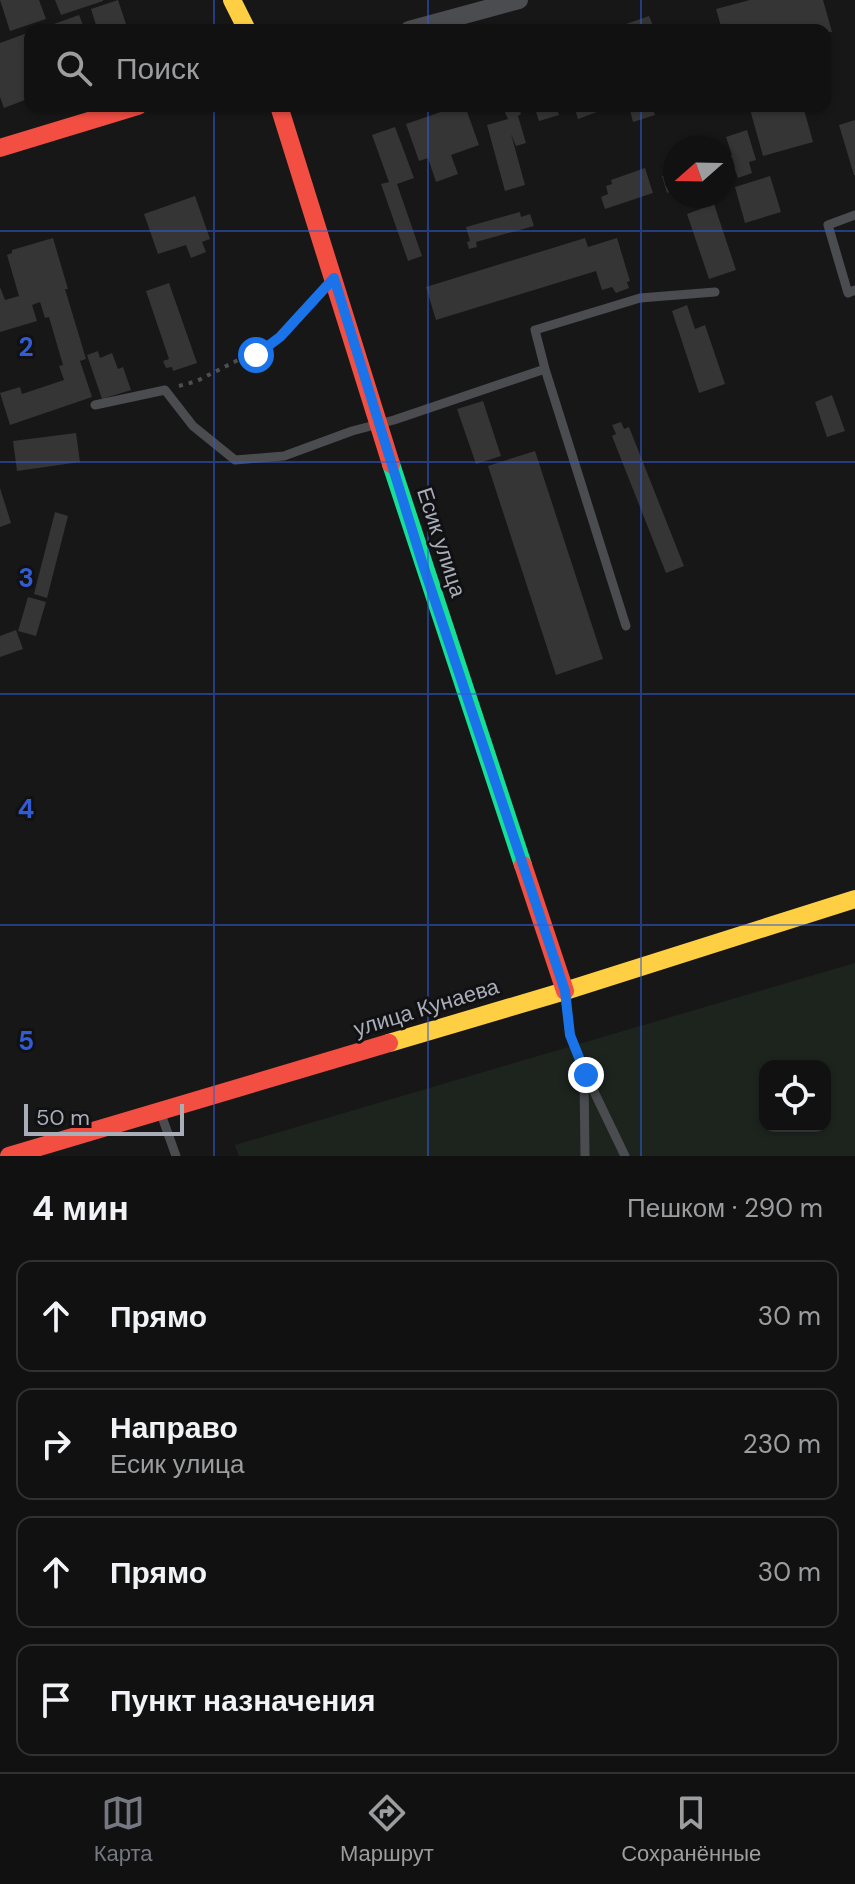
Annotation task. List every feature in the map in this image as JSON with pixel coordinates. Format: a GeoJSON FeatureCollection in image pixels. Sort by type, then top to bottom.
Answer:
{"type":"FeatureCollection","features":[{"type":"Feature","properties":{"kind":"street"},"geometry":{"type":"LineString","coordinates":[[232,0],[244,24]]}},
{"type":"Feature","properties":{"kind":"street"},"geometry":{"type":"LineString","coordinates":[[431,24],[519,0]]}},
{"type":"Feature","properties":{"kind":"street"},"geometry":{"type":"LineString","coordinates":[[0,148],[118,112]]}},
{"type":"Feature","properties":{"kind":"street","name":"Есик улица"},"geometry":{"type":"LineString","coordinates":[[281,112],[428,580],[565,991]]}},
{"type":"Feature","properties":{"kind":"street","name":"улица Кунаева"},"geometry":{"type":"LineString","coordinates":[[9,1156],[565,991],[855,899]]}},
{"type":"Feature","properties":{"kind":"lane"},"geometry":{"type":"LineString","coordinates":[[855,215],[828,225],[848,293],[855,290]]}},
{"type":"Feature","properties":{"kind":"lane"},"geometry":{"type":"LineString","coordinates":[[626,626],[535,330],[640,298],[715,292]]}},
{"type":"Feature","properties":{"kind":"lane"},"geometry":{"type":"LineString","coordinates":[[95,405],[165,390],[193,426],[235,460],[284,456],[545,369]]}},
{"type":"Feature","properties":{"kind":"lane"},"geometry":{"type":"LineString","coordinates":[[565,991],[570,1035],[625,1156]]}},
{"type":"Feature","properties":{"kind":"lane"},"geometry":{"type":"LineString","coordinates":[[584,1068],[585,1156]]}},
{"type":"Feature","properties":{"kind":"lane"},"geometry":{"type":"LineString","coordinates":[[161,1112],[176,1156]]}},
{"type":"Feature","properties":{"kind":"path"},"geometry":{"type":"LineString","coordinates":[[165,390],[197,381],[238,360],[256,355],[280,337],[334,278]]}},
{"type":"Feature","properties":{"kind":"shaded area"},"geometry":{"type":"Polygon","coordinates":[[[855,963],[855,1156],[239,1156],[235,1145],[855,963]]]}},
{"type":"Feature","properties":{"kind":"building"},"geometry":{"type":"Polygon","coordinates":[[[0,0],[39,0],[46,19],[10,31],[0,0]]]}},
{"type":"Feature","properties":{"kind":"building"},"geometry":{"type":"Polygon","coordinates":[[[55,0],[103,0],[103,1],[61,15],[55,0]]]}},
{"type":"Feature","properties":{"kind":"building"},"geometry":{"type":"Polygon","coordinates":[[[118,0],[126,24],[96,24],[91,9],[118,0]]]}},
{"type":"Feature","properties":{"kind":"building"},"geometry":{"type":"Polygon","coordinates":[[[750,0],[823,0],[830,24],[720,24],[716,9],[750,0]]]}},
{"type":"Feature","properties":{"kind":"building"},"geometry":{"type":"Polygon","coordinates":[[[79,15],[83,24],[54,24],[79,15]]]}},
{"type":"Feature","properties":{"kind":"building"},"geometry":{"type":"Polygon","coordinates":[[[649,16],[652,24],[626,24],[649,16]]]}},
{"type":"Feature","properties":{"kind":"building"},"geometry":{"type":"Polygon","coordinates":[[[24,34],[24,100],[4,108],[0,97],[0,43],[24,34]]]}},
{"type":"Feature","properties":{"kind":"building"},"geometry":{"type":"Polygon","coordinates":[[[441,112],[467,112],[479,145],[451,155],[458,174],[436,182],[428,158],[419,161],[406,124],[441,112]]]}},
{"type":"Feature","properties":{"kind":"building"},"geometry":{"type":"Polygon","coordinates":[[[505,112],[520,112],[518,116],[526,143],[516,146],[511,134],[525,185],[505,191],[487,125],[508,119],[505,112]]]}},
{"type":"Feature","properties":{"kind":"building"},"geometry":{"type":"Polygon","coordinates":[[[536,112],[558,112],[559,115],[539,121],[536,112]]]}},
{"type":"Feature","properties":{"kind":"building"},"geometry":{"type":"Polygon","coordinates":[[[576,112],[597,112],[578,119],[576,112]]]}},
{"type":"Feature","properties":{"kind":"building"},"geometry":{"type":"Polygon","coordinates":[[[630,112],[654,112],[655,115],[633,122],[630,112]]]}},
{"type":"Feature","properties":{"kind":"building"},"geometry":{"type":"Polygon","coordinates":[[[751,112],[805,112],[813,142],[763,156],[751,112]]]}},
{"type":"Feature","properties":{"kind":"building"},"geometry":{"type":"Polygon","coordinates":[[[855,120],[855,175],[854,175],[839,125],[855,120]]]}},
{"type":"Feature","properties":{"kind":"building"},"geometry":{"type":"Polygon","coordinates":[[[395,127],[414,178],[397,184],[422,256],[408,261],[381,184],[389,182],[372,135],[395,127]]]}},
{"type":"Feature","properties":{"kind":"building"},"geometry":{"type":"Polygon","coordinates":[[[747,130],[756,160],[749,162],[752,173],[738,178],[735,170],[735,136],[729,136],[747,130]]]}},
{"type":"Feature","properties":{"kind":"building"},"geometry":{"type":"Polygon","coordinates":[[[645,168],[653,193],[605,209],[601,197],[608,194],[606,186],[612,184],[611,180],[645,168]]]}},
{"type":"Feature","properties":{"kind":"building"},"geometry":{"type":"Polygon","coordinates":[[[770,176],[781,212],[745,223],[735,187],[770,176]]]}},
{"type":"Feature","properties":{"kind":"building"},"geometry":{"type":"Polygon","coordinates":[[[195,196],[210,239],[202,242],[206,252],[191,258],[186,245],[158,254],[144,214],[195,196]]]}},
{"type":"Feature","properties":{"kind":"building"},"geometry":{"type":"Polygon","coordinates":[[[703,208],[715,208],[736,270],[709,279],[687,214],[703,208]]]}},
{"type":"Feature","properties":{"kind":"building"},"geometry":{"type":"Polygon","coordinates":[[[520,212],[521,217],[530,214],[534,226],[476,242],[477,247],[469,249],[466,227],[520,212]]]}},
{"type":"Feature","properties":{"kind":"building"},"geometry":{"type":"Polygon","coordinates":[[[53,238],[86,359],[80,361],[92,397],[10,425],[0,393],[20,387],[22,394],[64,380],[59,366],[63,365],[49,317],[45,318],[40,302],[32,305],[37,321],[0,332],[0,287],[5,300],[19,296],[7,255],[12,250],[53,238]]]}},
{"type":"Feature","properties":{"kind":"building"},"geometry":{"type":"Polygon","coordinates":[[[585,238],[588,247],[617,238],[630,281],[627,282],[629,288],[616,293],[612,287],[602,290],[596,271],[436,320],[426,287],[585,238]]]}},
{"type":"Feature","properties":{"kind":"building"},"geometry":{"type":"Polygon","coordinates":[[[169,283],[197,363],[173,371],[172,367],[166,368],[163,361],[169,359],[146,291],[169,283]]]}},
{"type":"Feature","properties":{"kind":"building"},"geometry":{"type":"Polygon","coordinates":[[[687,305],[695,329],[705,325],[725,384],[699,393],[672,311],[687,305]]]}},
{"type":"Feature","properties":{"kind":"building"},"geometry":{"type":"Polygon","coordinates":[[[98,351],[100,358],[112,353],[118,369],[123,367],[131,390],[102,399],[87,355],[98,351]]]}},
{"type":"Feature","properties":{"kind":"building"},"geometry":{"type":"Polygon","coordinates":[[[832,395],[845,431],[827,437],[815,402],[832,395]]]}},
{"type":"Feature","properties":{"kind":"building"},"geometry":{"type":"Polygon","coordinates":[[[483,401],[501,456],[476,464],[457,409],[483,401]]]}},
{"type":"Feature","properties":{"kind":"building"},"geometry":{"type":"Polygon","coordinates":[[[621,422],[624,429],[629,427],[684,566],[666,573],[612,436],[616,434],[612,425],[621,422]]]}},
{"type":"Feature","properties":{"kind":"building"},"geometry":{"type":"Polygon","coordinates":[[[76,433],[80,462],[17,471],[13,441],[76,433]]]}},
{"type":"Feature","properties":{"kind":"building"},"geometry":{"type":"Polygon","coordinates":[[[535,451],[603,659],[556,675],[488,466],[535,451]]]}},
{"type":"Feature","properties":{"kind":"building"},"geometry":{"type":"Polygon","coordinates":[[[0,488],[11,523],[0,527],[0,488]]]}},
{"type":"Feature","properties":{"kind":"building"},"geometry":{"type":"Polygon","coordinates":[[[55,512],[68,516],[47,598],[34,594],[55,512]]]}},
{"type":"Feature","properties":{"kind":"building"},"geometry":{"type":"Polygon","coordinates":[[[28,597],[46,602],[36,636],[18,631],[28,597]]]}},
{"type":"Feature","properties":{"kind":"building"},"geometry":{"type":"Polygon","coordinates":[[[16,630],[23,649],[0,657],[0,636],[16,630]]]}},
{"type":"Feature","properties":{"kind":"traffic: fast"},"geometry":{"type":"LineString","coordinates":[[391,464],[523,865]]}},
{"type":"Feature","properties":{"kind":"traffic: slow"},"geometry":{"type":"LineString","coordinates":[[232,0],[244,24]]}},
{"type":"Feature","properties":{"kind":"traffic: slow"},"geometry":{"type":"LineString","coordinates":[[389,1043],[855,899]]}},
{"type":"Feature","properties":{"kind":"traffic: jam"},"geometry":{"type":"LineString","coordinates":[[0,148],[118,112]]}},
{"type":"Feature","properties":{"kind":"traffic: jam"},"geometry":{"type":"LineString","coordinates":[[281,112],[391,464]]}},
{"type":"Feature","properties":{"kind":"traffic: jam"},"geometry":{"type":"LineString","coordinates":[[523,865],[565,991]]}},
{"type":"Feature","properties":{"kind":"traffic: jam"},"geometry":{"type":"LineString","coordinates":[[9,1156],[389,1043]]}},
{"type":"Feature","properties":{"kind":"route"},"geometry":{"type":"LineString","coordinates":[[256,355],[280,337],[334,278],[423,565],[565,991],[570,1035],[586,1075]]}}]}
